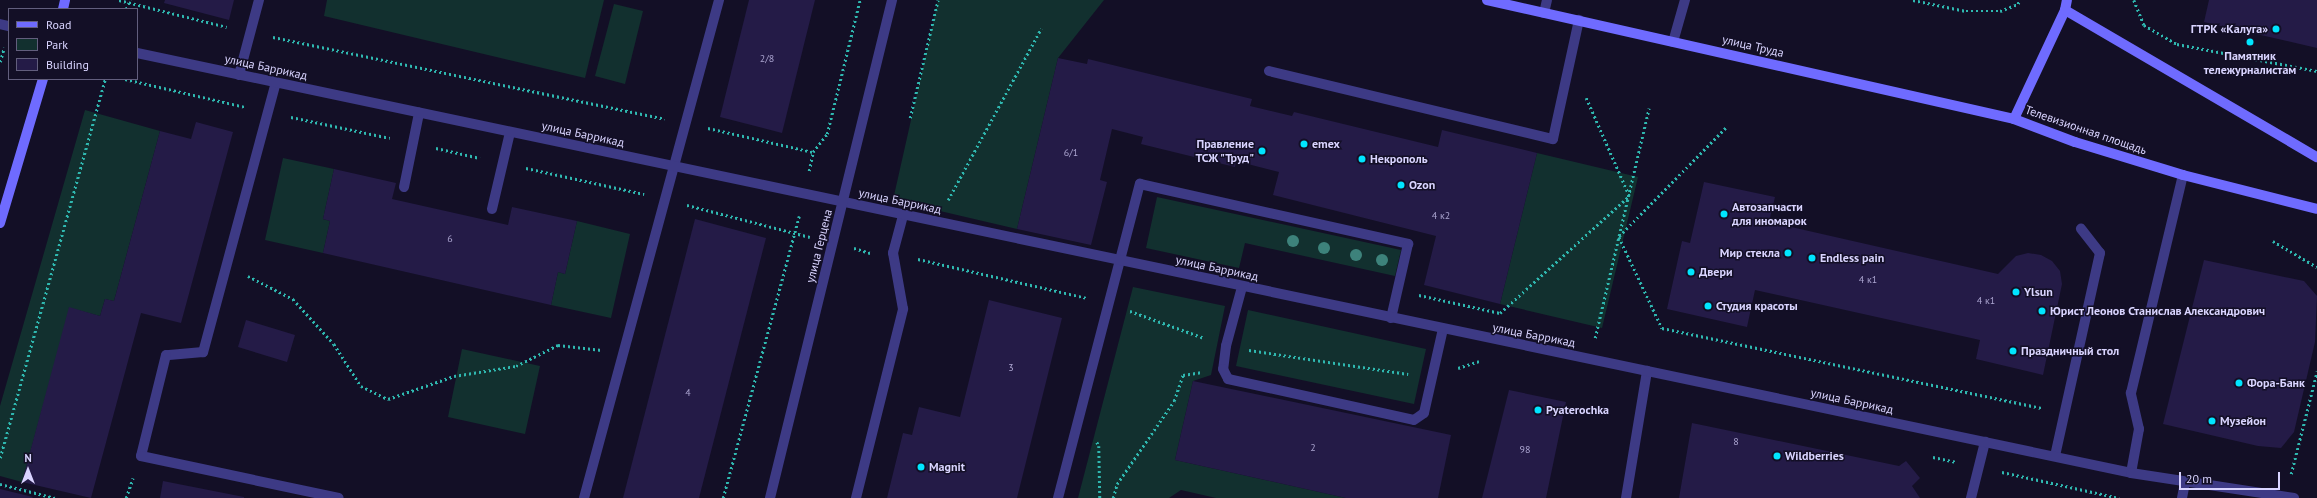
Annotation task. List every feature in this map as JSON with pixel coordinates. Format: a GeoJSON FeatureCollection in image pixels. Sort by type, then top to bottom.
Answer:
{"type":"FeatureCollection","features":[{"type":"Feature","properties":{"kind":"street"},"geometry":{"type":"LineString","coordinates":[[239,75],[259,0]]}},
{"type":"Feature","properties":{"kind":"street"},"geometry":{"type":"LineString","coordinates":[[584,498],[674,166],[687,124],[719,0]]}},
{"type":"Feature","properties":{"kind":"street","name":"улица Герцена"},"geometry":{"type":"LineString","coordinates":[[770,498],[892,0]]}},
{"type":"Feature","properties":{"kind":"street","name":"улица Труда"},"geometry":{"type":"LineString","coordinates":[[1487,0],[2014,119]]}},
{"type":"Feature","properties":{"kind":"street"},"geometry":{"type":"LineString","coordinates":[[1544,12],[1547,0]]}},
{"type":"Feature","properties":{"kind":"street"},"geometry":{"type":"LineString","coordinates":[[1673,42],[1685,0]]}},
{"type":"Feature","properties":{"kind":"street","name":"Телевизионная площадь"},"geometry":{"type":"LineString","coordinates":[[2317,157],[2066,5],[2014,119],[2075,142],[2183,175],[2317,209]]}},
{"type":"Feature","properties":{"kind":"street"},"geometry":{"type":"LineString","coordinates":[[1269,71],[1553,139],[1579,20]]}},
{"type":"Feature","properties":{"kind":"street","name":"улица Баррикад"},"geometry":{"type":"LineString","coordinates":[[138,54],[2131,473],[2290,497]]}},
{"type":"Feature","properties":{"kind":"street"},"geometry":{"type":"LineString","coordinates":[[0,223],[43,80]]}},
{"type":"Feature","properties":{"kind":"street"},"geometry":{"type":"LineString","coordinates":[[276,82],[203,352],[166,355],[141,456],[340,498]]}},
{"type":"Feature","properties":{"kind":"street"},"geometry":{"type":"LineString","coordinates":[[404,187],[419,113]]}},
{"type":"Feature","properties":{"kind":"street"},"geometry":{"type":"LineString","coordinates":[[492,209],[510,132]]}},
{"type":"Feature","properties":{"kind":"street"},"geometry":{"type":"LineString","coordinates":[[2131,473],[2139,429],[2131,393],[2183,175]]}},
{"type":"Feature","properties":{"kind":"street"},"geometry":{"type":"LineString","coordinates":[[1058,498],[1140,184],[1408,244],[1391,318]]}},
{"type":"Feature","properties":{"kind":"street"},"geometry":{"type":"LineString","coordinates":[[856,498],[903,309],[893,253],[903,215]]}},
{"type":"Feature","properties":{"kind":"street"},"geometry":{"type":"LineString","coordinates":[[2055,456],[2100,253],[2080,229]]}},
{"type":"Feature","properties":{"kind":"street"},"geometry":{"type":"LineString","coordinates":[[1242,287],[1226,346],[1223,369],[1228,379],[1414,420],[1424,413],[1430,377],[1443,329]]}},
{"type":"Feature","properties":{"kind":"street"},"geometry":{"type":"LineString","coordinates":[[1626,498],[1647,371]]}},
{"type":"Feature","properties":{"kind":"street"},"geometry":{"type":"LineString","coordinates":[[1971,498],[1985,442]]}},
{"type":"Feature","properties":{"kind":"street"},"geometry":{"type":"LineString","coordinates":[[2182,498],[2185,482]]}},
{"type":"Feature","properties":{"kind":"path"},"geometry":{"type":"LineString","coordinates":[[119,0],[129,1],[250,32],[813,152]]}},
{"type":"Feature","properties":{"kind":"path"},"geometry":{"type":"LineString","coordinates":[[724,498],[804,194],[813,152],[827,134],[860,0]]}},
{"type":"Feature","properties":{"kind":"path"},"geometry":{"type":"LineString","coordinates":[[910,118],[938,0]]}},
{"type":"Feature","properties":{"kind":"path"},"geometry":{"type":"LineString","coordinates":[[1913,0],[1927,1],[1966,11],[2000,11],[2018,4],[2019,0]]}},
{"type":"Feature","properties":{"kind":"path"},"geometry":{"type":"LineString","coordinates":[[2134,0],[2144,25],[2177,44],[2317,71]]}},
{"type":"Feature","properties":{"kind":"path"},"geometry":{"type":"LineString","coordinates":[[947,201],[1041,29]]}},
{"type":"Feature","properties":{"kind":"path"},"geometry":{"type":"LineString","coordinates":[[0,458],[104,80]]}},
{"type":"Feature","properties":{"kind":"path"},"geometry":{"type":"LineString","coordinates":[[1584,94],[1629,196]]}},
{"type":"Feature","properties":{"kind":"path"},"geometry":{"type":"LineString","coordinates":[[1590,360],[1629,196],[1648,108]]}},
{"type":"Feature","properties":{"kind":"path"},"geometry":{"type":"LineString","coordinates":[[1619,237],[1726,128]]}},
{"type":"Feature","properties":{"kind":"path"},"geometry":{"type":"LineString","coordinates":[[1398,290],[1500,312],[1629,196]]}},
{"type":"Feature","properties":{"kind":"path"},"geometry":{"type":"LineString","coordinates":[[1619,237],[1662,328],[2064,412]]}},
{"type":"Feature","properties":{"kind":"path"},"geometry":{"type":"LineString","coordinates":[[2273,242],[2317,267]]}},
{"type":"Feature","properties":{"kind":"path"},"geometry":{"type":"LineString","coordinates":[[854,248],[877,254],[893,253],[1109,303],[1226,346],[1430,377],[1485,359]]}},
{"type":"Feature","properties":{"kind":"path"},"geometry":{"type":"LineString","coordinates":[[226,265],[293,299],[334,344],[361,386],[388,399],[454,376],[516,366],[558,345],[623,353]]}},
{"type":"Feature","properties":{"kind":"path"},"geometry":{"type":"LineString","coordinates":[[1113,498],[1117,484],[1174,401],[1183,375],[1223,369]]}},
{"type":"Feature","properties":{"kind":"path"},"geometry":{"type":"LineString","coordinates":[[2290,497],[2317,371]]}},
{"type":"Feature","properties":{"kind":"path"},"geometry":{"type":"LineString","coordinates":[[1080,414],[1099,446],[1100,498]]}},
{"type":"Feature","properties":{"kind":"path"},"geometry":{"type":"LineString","coordinates":[[1932,457],[2118,498]]}},
{"type":"Feature","properties":{"kind":"path"},"geometry":{"type":"LineString","coordinates":[[0,484],[55,498]]}},
{"type":"Feature","properties":{"kind":"green space"},"geometry":{"type":"Polygon","coordinates":[[[327,0],[604,0],[585,78],[324,16],[327,0]]]}},
{"type":"Feature","properties":{"kind":"green space"},"geometry":{"type":"Polygon","coordinates":[[[938,0],[1104,0],[1058,58],[1017,229],[893,200],[938,0]]]}},
{"type":"Feature","properties":{"kind":"green space"},"geometry":{"type":"Polygon","coordinates":[[[614,4],[643,11],[625,84],[595,76],[614,4]]]}},
{"type":"Feature","properties":{"kind":"green space"},"geometry":{"type":"Polygon","coordinates":[[[85,110],[160,131],[114,301],[105,299],[100,316],[70,308],[22,482],[0,476],[0,406],[85,110]]]}},
{"type":"Feature","properties":{"kind":"green space"},"geometry":{"type":"Polygon","coordinates":[[[1537,153],[1638,177],[1602,328],[1500,304],[1537,153]]]}},
{"type":"Feature","properties":{"kind":"green space"},"geometry":{"type":"Polygon","coordinates":[[[283,158],[334,169],[323,219],[330,221],[323,253],[265,240],[283,158]]]}},
{"type":"Feature","properties":{"kind":"green space"},"geometry":{"type":"Polygon","coordinates":[[[1157,197],[1401,250],[1395,276],[1245,243],[1239,268],[1146,248],[1157,197]]]}},
{"type":"Feature","properties":{"kind":"green space"},"geometry":{"type":"Polygon","coordinates":[[[577,221],[630,234],[611,318],[551,305],[558,272],[565,274],[577,221]]]}},
{"type":"Feature","properties":{"kind":"green space"},"geometry":{"type":"Polygon","coordinates":[[[1133,287],[1225,306],[1211,375],[1193,381],[1175,460],[1346,498],[1216,498],[1181,490],[1169,498],[1078,498],[1133,287]]]}},
{"type":"Feature","properties":{"kind":"green space"},"geometry":{"type":"Polygon","coordinates":[[[1248,310],[1426,349],[1414,404],[1236,366],[1248,310]]]}},
{"type":"Feature","properties":{"kind":"green space"},"geometry":{"type":"Polygon","coordinates":[[[462,349],[540,366],[525,434],[448,417],[462,349]]]}},
{"type":"Feature","properties":{"kind":"building"},"geometry":{"type":"Polygon","coordinates":[[[165,0],[234,0],[229,20],[164,3],[165,0]]]}},
{"type":"Feature","properties":{"kind":"building"},"geometry":{"type":"Polygon","coordinates":[[[749,0],[815,0],[782,133],[720,117],[749,0]]]}},
{"type":"Feature","properties":{"kind":"building","name":"ГТРК «Калуга»"},"geometry":{"type":"Polygon","coordinates":[[[2209,0],[2317,0],[2317,48],[2204,22],[2209,0]]]}},
{"type":"Feature","properties":{"kind":"building"},"geometry":{"type":"Polygon","coordinates":[[[1058,58],[1087,64],[1088,59],[1252,99],[1250,106],[1292,116],[1294,112],[1438,147],[1442,130],[1537,153],[1500,304],[1424,285],[1436,236],[1273,195],[1279,172],[1236,161],[1235,167],[1141,144],[1143,137],[1112,129],[1100,180],[1107,182],[1091,245],[1017,229],[1058,58]]]}},
{"type":"Feature","properties":{"kind":"building"},"geometry":{"type":"Polygon","coordinates":[[[196,122],[233,132],[181,323],[141,313],[91,498],[22,482],[69,307],[100,316],[105,299],[114,301],[160,131],[191,139],[196,122]]]}},
{"type":"Feature","properties":{"kind":"building"},"geometry":{"type":"Polygon","coordinates":[[[334,169],[396,183],[392,199],[508,225],[512,207],[577,221],[565,274],[558,272],[551,305],[323,253],[330,221],[323,219],[334,169]]]}},
{"type":"Feature","properties":{"kind":"building"},"geometry":{"type":"Polygon","coordinates":[[[1704,182],[1775,197],[1769,222],[1998,274],[2016,256],[2028,253],[2041,255],[2052,261],[2060,271],[2062,284],[2043,375],[1976,359],[1980,340],[1755,290],[1747,327],[1667,309],[1682,241],[1690,243],[1704,182]]]}},
{"type":"Feature","properties":{"kind":"building"},"geometry":{"type":"Polygon","coordinates":[[[695,219],[766,238],[699,498],[623,498],[695,219]]]}},
{"type":"Feature","properties":{"kind":"building","name":"Фора-Банк"},"geometry":{"type":"Polygon","coordinates":[[[2204,260],[2304,281],[2317,296],[2315,342],[2294,432],[2281,448],[2258,446],[2163,424],[2204,260]]]}},
{"type":"Feature","properties":{"kind":"building"},"geometry":{"type":"Polygon","coordinates":[[[989,300],[1062,318],[1017,498],[887,498],[903,433],[912,435],[919,407],[960,417],[989,300]]]}},
{"type":"Feature","properties":{"kind":"building"},"geometry":{"type":"Polygon","coordinates":[[[246,320],[295,335],[287,362],[238,347],[246,320]]]}},
{"type":"Feature","properties":{"kind":"building"},"geometry":{"type":"Polygon","coordinates":[[[1193,381],[1451,435],[1438,498],[1346,498],[1175,460],[1193,381]]]}},
{"type":"Feature","properties":{"kind":"building"},"geometry":{"type":"Polygon","coordinates":[[[1509,390],[1566,402],[1546,498],[1482,498],[1509,390]]]}},
{"type":"Feature","properties":{"kind":"building"},"geometry":{"type":"Polygon","coordinates":[[[1692,423],[1899,466],[1906,461],[1920,478],[1912,486],[1920,498],[1679,498],[1692,423]]]}},
{"type":"Feature","properties":{"kind":"building"},"geometry":{"type":"Polygon","coordinates":[[[163,481],[244,497],[244,498],[160,498],[163,481]]]}},
{"type":"Feature","properties":{"kind":"building"},"geometry":{"type":"Polygon","coordinates":[[[0,489],[33,497],[0,498],[0,489]]]}},
{"type":"Feature","properties":{"kind":"place","name":"ГТРК «Калуга»"},"geometry":{"type":"Point","coordinates":[2276,29]}},
{"type":"Feature","properties":{"kind":"place","name":"Памятник тележурналистам"},"geometry":{"type":"Point","coordinates":[2250,42]}},
{"type":"Feature","properties":{"kind":"place","name":"emex"},"geometry":{"type":"Point","coordinates":[1304,144]}},
{"type":"Feature","properties":{"kind":"place","name":"Правление ТСЖ \"Труд\""},"geometry":{"type":"Point","coordinates":[1262,151]}},
{"type":"Feature","properties":{"kind":"place","name":"Некрополь"},"geometry":{"type":"Point","coordinates":[1362,159]}},
{"type":"Feature","properties":{"kind":"place","name":"Ozon"},"geometry":{"type":"Point","coordinates":[1401,185]}},
{"type":"Feature","properties":{"kind":"place","name":"Автозапчасти для иномарок"},"geometry":{"type":"Point","coordinates":[1724,214]}},
{"type":"Feature","properties":{"kind":"place","name":"Мир стекла"},"geometry":{"type":"Point","coordinates":[1788,253]}},
{"type":"Feature","properties":{"kind":"place","name":"Endless pain"},"geometry":{"type":"Point","coordinates":[1812,258]}},
{"type":"Feature","properties":{"kind":"place","name":"Двери"},"geometry":{"type":"Point","coordinates":[1691,272]}},
{"type":"Feature","properties":{"kind":"place","name":"Ylsun"},"geometry":{"type":"Point","coordinates":[2016,292]}},
{"type":"Feature","properties":{"kind":"place","name":"Студия красоты"},"geometry":{"type":"Point","coordinates":[1708,306]}},
{"type":"Feature","properties":{"kind":"place","name":"Юрист Леонов Станислав Александрович"},"geometry":{"type":"Point","coordinates":[2042,311]}},
{"type":"Feature","properties":{"kind":"place","name":"Праздничный стол"},"geometry":{"type":"Point","coordinates":[2013,351]}},
{"type":"Feature","properties":{"kind":"place","name":"Фора-Банк"},"geometry":{"type":"Point","coordinates":[2239,383]}},
{"type":"Feature","properties":{"kind":"place","name":"Pyaterochka"},"geometry":{"type":"Point","coordinates":[1538,410]}},
{"type":"Feature","properties":{"kind":"place","name":"Музейон"},"geometry":{"type":"Point","coordinates":[2212,421]}},
{"type":"Feature","properties":{"kind":"place","name":"Wildberries"},"geometry":{"type":"Point","coordinates":[1777,456]}},
{"type":"Feature","properties":{"kind":"place","name":"Magnit"},"geometry":{"type":"Point","coordinates":[921,467]}}]}
